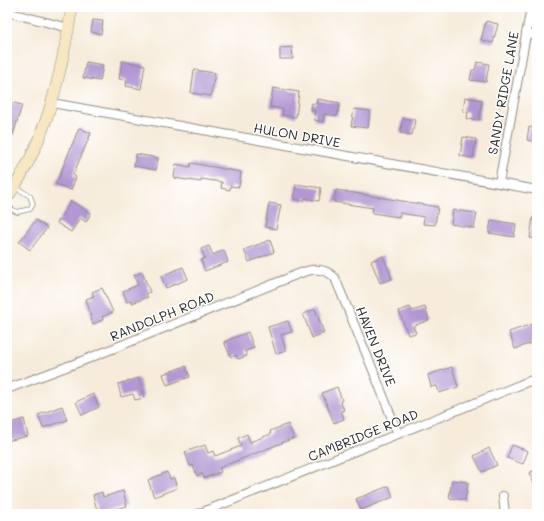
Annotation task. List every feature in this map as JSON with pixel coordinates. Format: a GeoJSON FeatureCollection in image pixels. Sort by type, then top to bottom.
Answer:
{"type":"FeatureCollection","features":[{"type":"Feature","properties":{"kind":"street"},"geometry":{"type":"LineString","coordinates":[[7,198],[32,156],[52,103],[60,75],[72,7]]}},
{"type":"Feature","properties":{"kind":"street","name":"SANDY RIDGE LANE"},"geometry":{"type":"LineString","coordinates":[[499,183],[531,7]]}},
{"type":"Feature","properties":{"kind":"street"},"geometry":{"type":"LineString","coordinates":[[7,12],[69,28]]}},
{"type":"Feature","properties":{"kind":"street"},"geometry":{"type":"LineString","coordinates":[[526,33],[537,36]]}},
{"type":"Feature","properties":{"kind":"street","name":"HULON DRIVE"},"geometry":{"type":"LineString","coordinates":[[52,103],[537,190]]}},
{"type":"Feature","properties":{"kind":"street","name":"RANDOLPH ROAD"},"geometry":{"type":"LineString","coordinates":[[7,390],[301,273],[315,269],[326,270]]}},
{"type":"Feature","properties":{"kind":"street","name":"HAVEN DRIVE"},"geometry":{"type":"LineString","coordinates":[[326,270],[335,278],[398,434]]}},
{"type":"Feature","properties":{"kind":"street","name":"CAMBRIDGE ROAD"},"geometry":{"type":"LineString","coordinates":[[198,514],[537,378]]}},
{"type":"Feature","properties":{"kind":"street"},"geometry":{"type":"LineString","coordinates":[[502,496],[505,514]]}},
{"type":"Feature","properties":{"kind":"lane"},"geometry":{"type":"LineString","coordinates":[[7,207],[17,212],[30,210],[32,207],[33,204],[30,196],[14,187]]}},
{"type":"Feature","properties":{"kind":"building"},"geometry":{"type":"Polygon","coordinates":[[[93,20],[103,21],[101,34],[91,32],[93,20]]]}},
{"type":"Feature","properties":{"kind":"building"},"geometry":{"type":"Polygon","coordinates":[[[486,21],[498,24],[493,43],[481,40],[486,21]]]}},
{"type":"Feature","properties":{"kind":"building"},"geometry":{"type":"Polygon","coordinates":[[[292,47],[293,59],[280,59],[280,48],[292,47]]]}},
{"type":"Feature","properties":{"kind":"building"},"geometry":{"type":"Polygon","coordinates":[[[122,61],[145,65],[141,89],[126,86],[127,80],[119,79],[122,61]]]}},
{"type":"Feature","properties":{"kind":"building"},"geometry":{"type":"Polygon","coordinates":[[[86,62],[103,65],[100,81],[83,78],[86,62]]]}},
{"type":"Feature","properties":{"kind":"building"},"geometry":{"type":"Polygon","coordinates":[[[477,62],[489,64],[486,82],[470,80],[472,70],[475,70],[477,62]]]}},
{"type":"Feature","properties":{"kind":"building"},"geometry":{"type":"Polygon","coordinates":[[[194,70],[215,73],[211,96],[191,93],[194,70]]]}},
{"type":"Feature","properties":{"kind":"building"},"geometry":{"type":"Polygon","coordinates":[[[273,88],[299,92],[296,117],[282,115],[283,109],[270,107],[273,88]]]}},
{"type":"Feature","properties":{"kind":"building"},"geometry":{"type":"Polygon","coordinates":[[[465,97],[482,100],[479,120],[467,119],[468,112],[463,111],[465,97]]]}},
{"type":"Feature","properties":{"kind":"building"},"geometry":{"type":"Polygon","coordinates":[[[317,99],[340,103],[337,116],[324,114],[323,122],[314,120],[315,111],[311,110],[312,103],[316,104],[317,99]]]}},
{"type":"Feature","properties":{"kind":"building"},"geometry":{"type":"Polygon","coordinates":[[[10,102],[22,105],[13,135],[7,133],[7,112],[10,102]]]}},
{"type":"Feature","properties":{"kind":"building"},"geometry":{"type":"Polygon","coordinates":[[[354,109],[370,111],[368,128],[351,126],[354,109]]]}},
{"type":"Feature","properties":{"kind":"building"},"geometry":{"type":"Polygon","coordinates":[[[403,118],[415,120],[412,135],[400,133],[403,118]]]}},
{"type":"Feature","properties":{"kind":"building"},"geometry":{"type":"Polygon","coordinates":[[[529,127],[537,129],[537,142],[527,140],[529,127]]]}},
{"type":"Feature","properties":{"kind":"building"},"geometry":{"type":"Polygon","coordinates":[[[79,128],[91,133],[73,175],[76,177],[71,190],[56,184],[79,128]]]}},
{"type":"Feature","properties":{"kind":"building"},"geometry":{"type":"Polygon","coordinates":[[[463,137],[476,139],[473,158],[460,156],[463,137]]]}},
{"type":"Feature","properties":{"kind":"building"},"geometry":{"type":"Polygon","coordinates":[[[136,154],[158,158],[156,170],[134,166],[136,154]]]}},
{"type":"Feature","properties":{"kind":"building"},"geometry":{"type":"Polygon","coordinates":[[[191,163],[241,172],[239,187],[230,186],[230,190],[221,188],[222,182],[201,179],[201,182],[174,178],[176,164],[190,167],[191,163]]]}},
{"type":"Feature","properties":{"kind":"building"},"geometry":{"type":"Polygon","coordinates":[[[296,184],[321,188],[319,201],[305,198],[304,201],[294,199],[296,184]]]}},
{"type":"Feature","properties":{"kind":"building"},"geometry":{"type":"Polygon","coordinates":[[[336,190],[438,207],[435,225],[423,224],[424,217],[400,213],[399,217],[372,213],[373,208],[334,202],[336,190]]]}},
{"type":"Feature","properties":{"kind":"building"},"geometry":{"type":"Polygon","coordinates":[[[71,201],[91,213],[86,222],[80,218],[71,232],[57,223],[71,201]]]}},
{"type":"Feature","properties":{"kind":"building"},"geometry":{"type":"Polygon","coordinates":[[[269,203],[281,205],[276,229],[265,227],[269,203]]]}},
{"type":"Feature","properties":{"kind":"building"},"geometry":{"type":"Polygon","coordinates":[[[453,210],[477,213],[474,228],[451,224],[453,210]]]}},
{"type":"Feature","properties":{"kind":"building"},"geometry":{"type":"Polygon","coordinates":[[[533,217],[537,217],[537,239],[530,238],[533,217]]]}},
{"type":"Feature","properties":{"kind":"building"},"geometry":{"type":"Polygon","coordinates":[[[36,220],[47,228],[30,250],[19,242],[36,220]]]}},
{"type":"Feature","properties":{"kind":"building"},"geometry":{"type":"Polygon","coordinates":[[[491,220],[516,224],[514,237],[489,233],[491,220]]]}},
{"type":"Feature","properties":{"kind":"building"},"geometry":{"type":"Polygon","coordinates":[[[270,240],[274,252],[249,262],[244,250],[270,240]]]}},
{"type":"Feature","properties":{"kind":"building"},"geometry":{"type":"Polygon","coordinates":[[[209,246],[213,255],[224,250],[228,262],[205,271],[201,260],[205,258],[201,249],[209,246]]]}},
{"type":"Feature","properties":{"kind":"building"},"geometry":{"type":"Polygon","coordinates":[[[383,256],[392,279],[380,283],[371,261],[383,256]]]}},
{"type":"Feature","properties":{"kind":"building"},"geometry":{"type":"Polygon","coordinates":[[[183,267],[188,279],[166,288],[161,276],[183,267]]]}},
{"type":"Feature","properties":{"kind":"building"},"geometry":{"type":"Polygon","coordinates":[[[142,272],[150,292],[146,294],[148,297],[132,303],[131,300],[127,302],[123,291],[138,285],[134,275],[142,272]]]}},
{"type":"Feature","properties":{"kind":"building"},"geometry":{"type":"Polygon","coordinates":[[[102,288],[113,312],[102,317],[103,320],[93,324],[86,299],[94,296],[92,292],[102,288]]]}},
{"type":"Feature","properties":{"kind":"building"},"geometry":{"type":"Polygon","coordinates":[[[410,307],[412,311],[425,307],[429,320],[413,326],[416,333],[408,335],[399,311],[410,307]]]}},
{"type":"Feature","properties":{"kind":"building"},"geometry":{"type":"Polygon","coordinates":[[[315,309],[324,333],[312,338],[303,314],[315,309]]]}},
{"type":"Feature","properties":{"kind":"building"},"geometry":{"type":"Polygon","coordinates":[[[288,321],[292,332],[281,335],[286,351],[276,354],[268,327],[288,321]]]}},
{"type":"Feature","properties":{"kind":"building"},"geometry":{"type":"Polygon","coordinates":[[[535,323],[537,327],[537,341],[515,349],[509,332],[535,323]]]}},
{"type":"Feature","properties":{"kind":"building"},"geometry":{"type":"Polygon","coordinates":[[[248,332],[254,348],[245,351],[247,356],[238,359],[236,355],[231,357],[224,342],[248,332]]]}},
{"type":"Feature","properties":{"kind":"building"},"geometry":{"type":"Polygon","coordinates":[[[186,366],[190,377],[167,385],[163,374],[186,366]]]}},
{"type":"Feature","properties":{"kind":"building"},"geometry":{"type":"Polygon","coordinates":[[[452,367],[458,387],[439,393],[437,386],[431,387],[428,375],[452,367]]]}},
{"type":"Feature","properties":{"kind":"building"},"geometry":{"type":"Polygon","coordinates":[[[139,378],[144,398],[135,400],[133,394],[121,397],[118,384],[139,378]]]}},
{"type":"Feature","properties":{"kind":"building"},"geometry":{"type":"Polygon","coordinates":[[[337,387],[342,400],[340,401],[344,410],[341,411],[344,419],[334,423],[322,393],[337,387]]]}},
{"type":"Feature","properties":{"kind":"building"},"geometry":{"type":"Polygon","coordinates":[[[93,394],[99,407],[82,415],[76,402],[93,394]]]}},
{"type":"Feature","properties":{"kind":"building"},"geometry":{"type":"Polygon","coordinates":[[[62,406],[67,420],[43,428],[38,415],[62,406]]]}},
{"type":"Feature","properties":{"kind":"building"},"geometry":{"type":"Polygon","coordinates":[[[24,419],[28,436],[7,441],[7,424],[24,419]]]}},
{"type":"Feature","properties":{"kind":"building"},"geometry":{"type":"Polygon","coordinates":[[[288,424],[294,438],[219,468],[221,472],[204,478],[202,474],[197,476],[193,465],[190,466],[185,452],[205,445],[208,453],[213,451],[215,456],[241,446],[238,438],[247,434],[250,442],[271,434],[270,431],[288,424]]]}},
{"type":"Feature","properties":{"kind":"building"},"geometry":{"type":"Polygon","coordinates":[[[512,445],[528,451],[523,464],[507,458],[512,445]]]}},
{"type":"Feature","properties":{"kind":"building"},"geometry":{"type":"Polygon","coordinates":[[[489,448],[497,465],[482,472],[474,456],[489,448]]]}},
{"type":"Feature","properties":{"kind":"building"},"geometry":{"type":"Polygon","coordinates":[[[537,469],[537,490],[529,473],[537,469]]]}},
{"type":"Feature","properties":{"kind":"building"},"geometry":{"type":"Polygon","coordinates":[[[167,472],[170,479],[174,478],[177,488],[154,497],[148,480],[167,472]]]}},
{"type":"Feature","properties":{"kind":"building"},"geometry":{"type":"Polygon","coordinates":[[[452,480],[468,482],[465,500],[449,498],[452,480]]]}},
{"type":"Feature","properties":{"kind":"building"},"geometry":{"type":"Polygon","coordinates":[[[389,486],[393,497],[361,510],[356,499],[389,486]]]}},
{"type":"Feature","properties":{"kind":"building"},"geometry":{"type":"Polygon","coordinates":[[[123,491],[127,506],[98,514],[93,495],[102,492],[103,497],[123,491]]]}}]}
